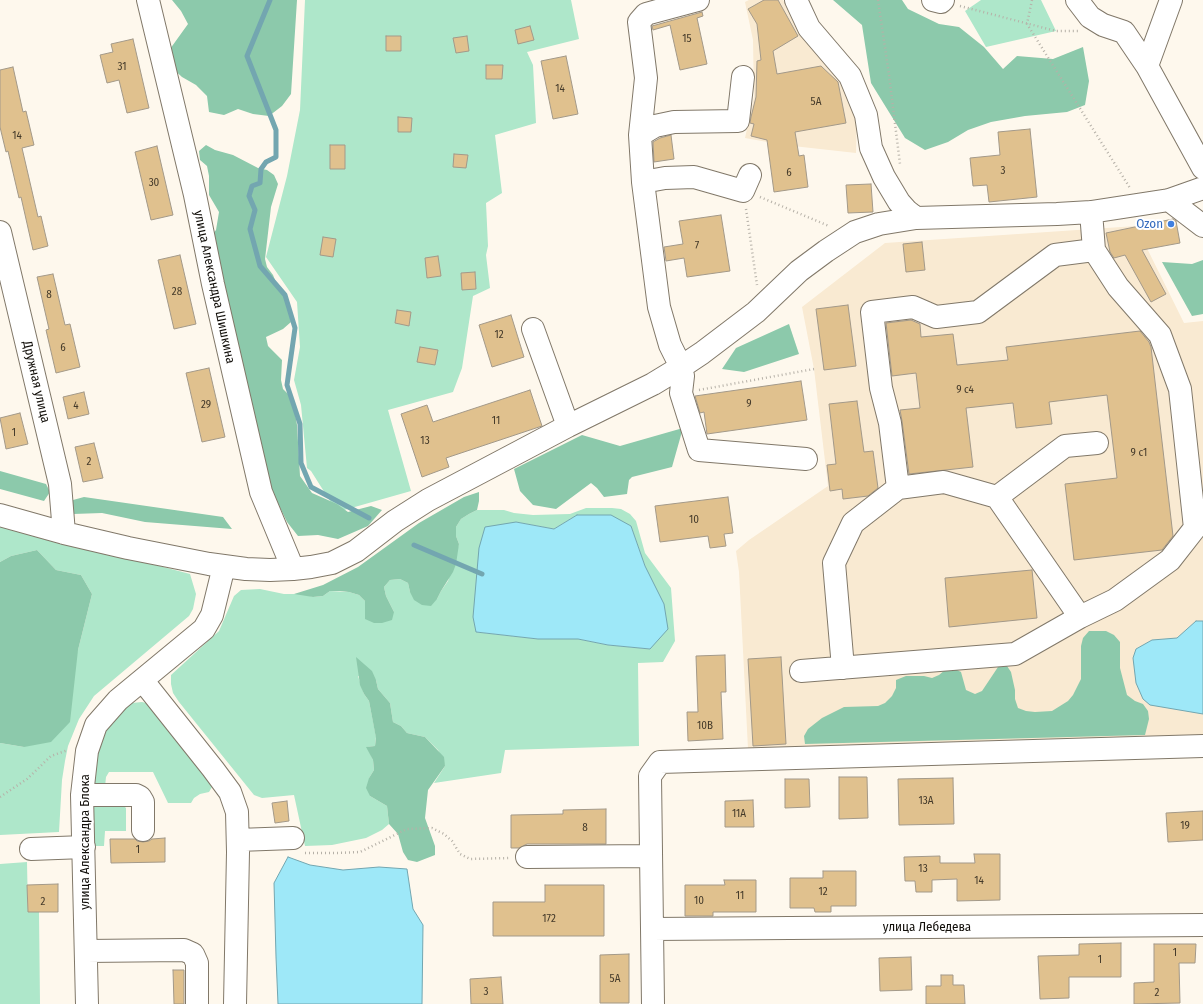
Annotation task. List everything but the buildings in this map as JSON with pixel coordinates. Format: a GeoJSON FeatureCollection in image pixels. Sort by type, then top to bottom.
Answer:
{"type":"FeatureCollection","features":[{"type":"Feature","properties":{"kind":"street","name":"улица Александра Шишкина"},"geometry":{"type":"LineString","coordinates":[[148,0],[193,187],[213,284],[261,492],[293,569]]}},
{"type":"Feature","properties":{"kind":"street"},"geometry":{"type":"LineString","coordinates":[[698,0],[646,14],[639,22],[646,78],[640,135],[643,182],[658,308],[670,345],[681,366],[683,376],[681,393],[699,450],[806,459]]}},
{"type":"Feature","properties":{"kind":"street"},"geometry":{"type":"LineString","coordinates":[[796,0],[809,28],[850,76],[866,115],[871,148],[884,177],[899,202],[916,218]]}},
{"type":"Feature","properties":{"kind":"street"},"geometry":{"type":"LineString","coordinates":[[1077,0],[1090,17],[1103,25],[1124,32],[1147,66],[1203,168]]}},
{"type":"Feature","properties":{"kind":"street"},"geometry":{"type":"LineString","coordinates":[[1147,66],[1171,0]]}},
{"type":"Feature","properties":{"kind":"street"},"geometry":{"type":"LineString","coordinates":[[640,135],[655,126],[674,122],[738,121],[743,78]]}},
{"type":"Feature","properties":{"kind":"street"},"geometry":{"type":"LineString","coordinates":[[643,182],[665,178],[694,177],[747,183]]}},
{"type":"Feature","properties":{"kind":"street"},"geometry":{"type":"LineString","coordinates":[[0,515],[64,533],[128,548],[224,566],[270,570],[311,568],[332,563],[356,551],[395,521],[428,500],[568,426],[653,384],[702,353],[761,307],[799,271],[855,232],[879,224],[916,218],[1049,215],[1091,212],[1169,200],[1203,188]]}},
{"type":"Feature","properties":{"kind":"street"},"geometry":{"type":"LineString","coordinates":[[1169,200],[1203,226]]}},
{"type":"Feature","properties":{"kind":"street"},"geometry":{"type":"LineString","coordinates":[[801,671],[1015,654],[1080,617],[1116,600],[1170,560],[1195,528],[1199,516],[1180,389],[1160,335],[1118,287],[1094,250],[1091,212]]}},
{"type":"Feature","properties":{"kind":"street","name":"Дружная улица"},"geometry":{"type":"LineString","coordinates":[[0,232],[60,484],[64,533]]}},
{"type":"Feature","properties":{"kind":"street"},"geometry":{"type":"LineString","coordinates":[[898,488],[890,424],[881,388],[872,312],[913,307],[936,317],[978,312],[1056,255],[1094,250]]}},
{"type":"Feature","properties":{"kind":"street"},"geometry":{"type":"LineString","coordinates":[[533,329],[568,426]]}},
{"type":"Feature","properties":{"kind":"street"},"geometry":{"type":"LineString","coordinates":[[997,497],[1065,446],[1097,443]]}},
{"type":"Feature","properties":{"kind":"street"},"geometry":{"type":"LineString","coordinates":[[843,668],[834,563],[853,523],[898,488],[944,482],[997,497],[1080,617]]}},
{"type":"Feature","properties":{"kind":"street","name":"улица Александра Блока"},"geometry":{"type":"LineString","coordinates":[[87,1004],[82,796],[87,751],[96,725],[118,700],[143,681],[204,629],[212,614],[224,566]]}},
{"type":"Feature","properties":{"kind":"street"},"geometry":{"type":"LineString","coordinates":[[143,681],[213,768],[230,792],[237,812],[238,840],[235,1004]]}},
{"type":"Feature","properties":{"kind":"street"},"geometry":{"type":"LineString","coordinates":[[653,1004],[650,776],[660,762],[1203,746]]}},
{"type":"Feature","properties":{"kind":"street"},"geometry":{"type":"LineString","coordinates":[[82,796],[136,795],[140,797],[143,802],[143,830]]}},
{"type":"Feature","properties":{"kind":"street"},"geometry":{"type":"LineString","coordinates":[[238,840],[296,845]]}},
{"type":"Feature","properties":{"kind":"street"},"geometry":{"type":"LineString","coordinates":[[31,849],[84,847]]}},
{"type":"Feature","properties":{"kind":"street"},"geometry":{"type":"LineString","coordinates":[[527,857],[651,856]]}},
{"type":"Feature","properties":{"kind":"street","name":"улица Лебедева"},"geometry":{"type":"LineString","coordinates":[[652,929],[1203,925]]}},
{"type":"Feature","properties":{"kind":"street"},"geometry":{"type":"LineString","coordinates":[[86,951],[184,950],[193,954],[197,963],[197,1004]]}},
{"type":"Feature","properties":{"kind":"path"},"geometry":{"type":"LineString","coordinates":[[878,0],[900,165]]}},
{"type":"Feature","properties":{"kind":"path"},"geometry":{"type":"LineString","coordinates":[[1032,0],[1028,24],[1141,205]]}},
{"type":"Feature","properties":{"kind":"path"},"geometry":{"type":"LineString","coordinates":[[939,1],[1056,31],[1079,31]]}},
{"type":"Feature","properties":{"kind":"path"},"geometry":{"type":"LineString","coordinates":[[747,183],[830,227],[850,227],[855,232]]}},
{"type":"Feature","properties":{"kind":"path"},"geometry":{"type":"LineString","coordinates":[[747,183],[761,307]]}},
{"type":"Feature","properties":{"kind":"path"},"geometry":{"type":"LineString","coordinates":[[681,393],[814,369]]}},
{"type":"Feature","properties":{"kind":"path"},"geometry":{"type":"LineString","coordinates":[[0,797],[27,778],[51,756],[70,749]]}},
{"type":"Feature","properties":{"kind":"path"},"geometry":{"type":"LineString","coordinates":[[296,845],[337,853],[360,852],[407,829],[432,828],[444,834],[452,841],[460,854],[470,859],[527,857]]}},
{"type":"Feature","properties":{"kind":"shaded area"},"geometry":{"type":"Polygon","coordinates":[[[749,0],[783,0],[807,39],[842,79],[857,116],[856,153],[784,145],[745,138],[754,97],[753,40],[745,2],[749,0]]]}},
{"type":"Feature","properties":{"kind":"shaded area"},"geometry":{"type":"Polygon","coordinates":[[[1136,226],[1184,323],[1203,321],[1203,737],[748,749],[739,572],[736,551],[749,540],[828,486],[814,369],[802,307],[885,243],[1136,226]]]}},
{"type":"Feature","properties":{"kind":"green space"},"geometry":{"type":"Polygon","coordinates":[[[172,0],[297,0],[291,94],[282,106],[269,116],[253,114],[238,109],[224,115],[209,112],[207,96],[196,85],[182,77],[170,66],[170,49],[188,24],[181,11],[172,0]]]}},
{"type":"Feature","properties":{"kind":"green space"},"geometry":{"type":"Polygon","coordinates":[[[305,0],[571,0],[579,39],[527,52],[533,65],[536,123],[495,135],[502,193],[486,203],[488,246],[486,255],[490,288],[473,296],[462,368],[453,392],[388,410],[411,491],[337,512],[311,471],[307,468],[301,405],[294,380],[300,347],[297,302],[266,257],[287,176],[300,110],[305,0]]]}},
{"type":"Feature","properties":{"kind":"green space"},"geometry":{"type":"Polygon","coordinates":[[[833,0],[902,0],[908,9],[939,24],[959,27],[984,47],[1003,69],[1017,56],[1053,59],[1083,47],[1089,81],[1085,105],[1067,112],[1025,116],[991,122],[968,130],[948,142],[925,150],[905,138],[871,83],[862,25],[833,0]]]}},
{"type":"Feature","properties":{"kind":"green space"},"geometry":{"type":"Polygon","coordinates":[[[981,0],[1041,0],[1056,31],[986,47],[965,11],[981,0]]]}},
{"type":"Feature","properties":{"kind":"green space"},"geometry":{"type":"Polygon","coordinates":[[[206,145],[215,150],[233,155],[258,168],[267,170],[274,175],[278,184],[271,207],[265,259],[267,267],[287,301],[291,322],[283,329],[266,337],[268,346],[282,360],[281,380],[283,389],[291,397],[294,407],[297,425],[300,476],[312,493],[337,504],[348,512],[371,506],[382,510],[368,526],[338,539],[318,535],[298,536],[287,522],[272,491],[235,337],[235,328],[224,302],[210,237],[216,230],[219,212],[209,195],[209,176],[207,166],[200,160],[199,151],[206,145]]]}},
{"type":"Feature","properties":{"kind":"green space"},"geometry":{"type":"Polygon","coordinates":[[[1203,260],[1203,314],[1192,316],[1162,262],[1192,264],[1203,260]]]}},
{"type":"Feature","properties":{"kind":"green space"},"geometry":{"type":"Polygon","coordinates":[[[789,324],[799,354],[744,372],[722,369],[736,348],[789,324]]]}},
{"type":"Feature","properties":{"kind":"green space"},"geometry":{"type":"Polygon","coordinates":[[[683,428],[672,467],[632,477],[629,480],[627,494],[604,497],[591,483],[556,509],[533,505],[520,491],[514,469],[582,435],[620,446],[683,428]]]}},
{"type":"Feature","properties":{"kind":"green space"},"geometry":{"type":"Polygon","coordinates":[[[0,471],[46,484],[50,492],[44,501],[0,489],[0,471]]]}},
{"type":"Feature","properties":{"kind":"green space"},"geometry":{"type":"Polygon","coordinates":[[[479,492],[477,510],[461,519],[456,527],[456,536],[459,544],[456,564],[437,599],[431,606],[422,605],[414,600],[408,583],[400,579],[390,580],[384,587],[386,596],[394,612],[392,620],[382,623],[374,623],[365,619],[365,601],[359,595],[340,591],[330,591],[323,596],[313,597],[294,594],[323,585],[358,567],[419,523],[464,497],[479,492]]]}},
{"type":"Feature","properties":{"kind":"green space"},"geometry":{"type":"Polygon","coordinates":[[[84,497],[223,517],[232,529],[145,522],[102,513],[73,514],[73,500],[84,497]]]}},
{"type":"Feature","properties":{"kind":"green space"},"geometry":{"type":"Polygon","coordinates":[[[586,508],[612,508],[621,509],[630,514],[636,521],[645,553],[671,588],[675,641],[663,662],[638,663],[639,746],[505,750],[501,773],[434,783],[445,766],[438,750],[425,737],[407,733],[401,726],[393,722],[390,703],[378,689],[376,680],[358,676],[364,694],[369,701],[376,737],[375,746],[367,747],[373,760],[374,770],[369,778],[370,796],[387,806],[389,824],[382,830],[366,838],[332,845],[305,846],[294,795],[262,798],[254,795],[173,693],[171,675],[219,631],[234,596],[241,590],[260,589],[284,594],[304,594],[313,597],[323,596],[330,591],[349,592],[359,595],[365,601],[394,612],[386,596],[384,587],[390,580],[400,579],[408,583],[410,592],[437,599],[448,581],[459,544],[456,536],[456,527],[461,519],[469,514],[477,510],[504,510],[514,513],[533,515],[570,514],[586,508]],[[577,515],[554,529],[516,522],[476,632],[538,639],[578,639],[608,645],[650,649],[645,566],[631,526],[577,515]]]}},
{"type":"Feature","properties":{"kind":"green space"},"geometry":{"type":"Polygon","coordinates":[[[0,524],[190,574],[196,594],[193,609],[189,616],[94,696],[79,719],[68,746],[65,761],[62,780],[59,832],[0,835],[0,743],[24,747],[78,650],[92,594],[81,575],[56,570],[37,550],[11,556],[0,562],[0,524]]]}},
{"type":"Feature","properties":{"kind":"green space"},"geometry":{"type":"Polygon","coordinates":[[[37,550],[56,570],[81,575],[92,594],[78,650],[70,722],[51,742],[24,747],[0,743],[0,562],[11,556],[37,550]]]}},
{"type":"Feature","properties":{"kind":"green space"},"geometry":{"type":"Polygon","coordinates":[[[1089,631],[1106,631],[1114,635],[1120,642],[1120,668],[1127,695],[1135,701],[1143,704],[1148,711],[1149,719],[1145,735],[805,744],[804,736],[808,729],[822,718],[844,707],[878,706],[885,703],[892,696],[896,688],[896,680],[906,676],[924,676],[932,678],[945,670],[953,668],[961,672],[966,690],[975,694],[982,691],[998,667],[1005,663],[1011,672],[1015,690],[1015,699],[1018,708],[1035,712],[1052,711],[1068,701],[1073,695],[1081,679],[1081,646],[1083,638],[1089,631]]]}},
{"type":"Feature","properties":{"kind":"green space"},"geometry":{"type":"Polygon","coordinates":[[[356,657],[372,671],[378,689],[390,703],[393,722],[401,726],[407,733],[425,737],[444,757],[445,766],[428,790],[425,818],[435,846],[435,855],[417,862],[408,860],[403,852],[398,834],[389,824],[387,806],[370,796],[366,788],[369,778],[374,770],[373,760],[366,747],[375,746],[376,738],[369,701],[360,685],[356,657]]]}},
{"type":"Feature","properties":{"kind":"green space"},"geometry":{"type":"Polygon","coordinates":[[[142,702],[150,704],[211,783],[212,787],[209,792],[200,794],[194,798],[191,803],[168,803],[153,772],[109,772],[106,777],[105,787],[100,787],[92,778],[98,748],[109,725],[123,709],[132,703],[142,702]]]}},
{"type":"Feature","properties":{"kind":"green space"},"geometry":{"type":"Polygon","coordinates":[[[99,803],[121,803],[126,808],[126,831],[105,831],[104,846],[92,846],[92,808],[99,803]]]}},
{"type":"Feature","properties":{"kind":"green space"},"geometry":{"type":"Polygon","coordinates":[[[27,862],[28,912],[39,912],[40,1004],[0,1004],[0,864],[27,862]]]}},
{"type":"Feature","properties":{"kind":"water"},"geometry":{"type":"Polygon","coordinates":[[[577,515],[611,515],[631,526],[645,566],[664,604],[668,629],[650,649],[608,645],[578,639],[538,639],[476,632],[473,617],[479,548],[485,527],[516,522],[554,529],[577,515]]]}},
{"type":"Feature","properties":{"kind":"water"},"geometry":{"type":"Polygon","coordinates":[[[1196,621],[1203,621],[1203,714],[1150,705],[1143,699],[1136,683],[1133,658],[1136,649],[1152,640],[1177,638],[1196,621]]]}},
{"type":"Feature","properties":{"kind":"water"},"geometry":{"type":"Polygon","coordinates":[[[288,857],[310,865],[343,870],[379,867],[407,869],[413,909],[423,925],[422,1004],[278,1004],[274,883],[288,857]]]}},
{"type":"Feature","properties":{"kind":"waterway"},"geometry":{"type":"LineString","coordinates":[[270,0],[247,56],[276,130],[276,157],[266,162],[261,169],[260,183],[252,186],[249,196],[255,210],[250,229],[260,266],[285,295],[295,328],[287,385],[300,424],[301,463],[311,487],[369,518]]}},
{"type":"Feature","properties":{"kind":"waterway"},"geometry":{"type":"LineString","coordinates":[[414,545],[482,574]]}},
{"type":"Feature","properties":{"kind":"place","name":"Ozon"},"geometry":{"type":"Point","coordinates":[1171,224]}}]}
